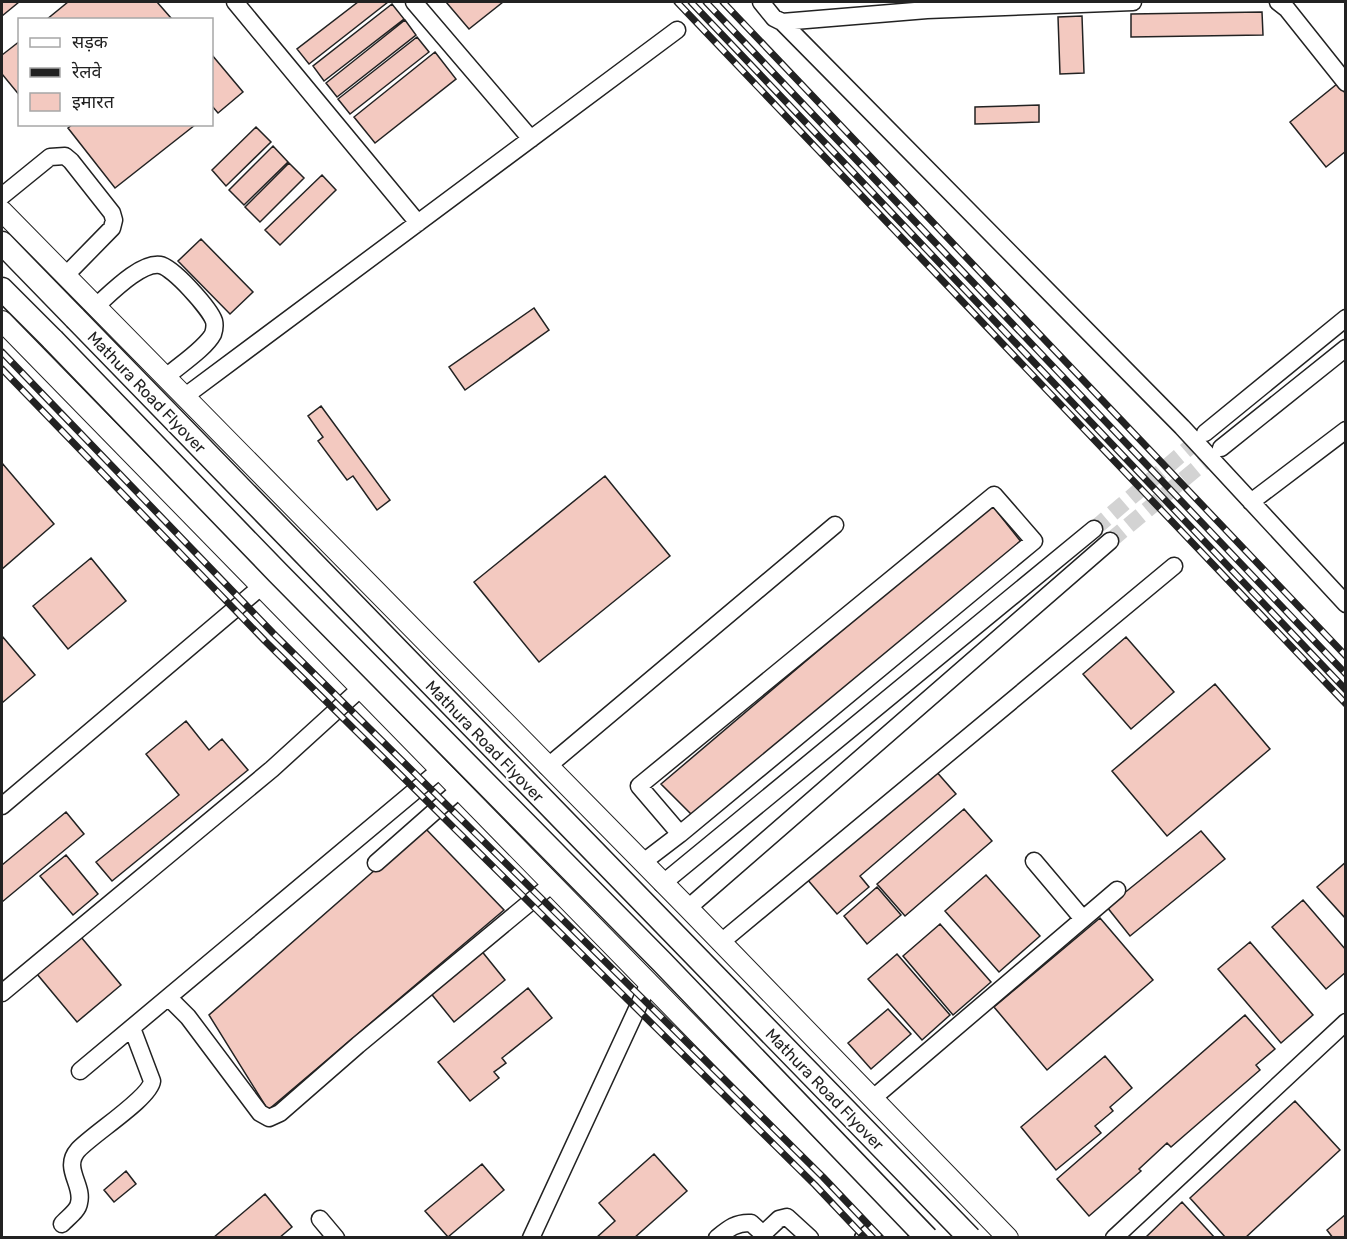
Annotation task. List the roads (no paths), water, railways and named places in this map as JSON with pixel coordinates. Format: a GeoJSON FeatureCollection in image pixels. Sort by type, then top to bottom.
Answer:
{"type":"FeatureCollection","features":[{"type":"Feature","properties":{"kind":"highway","name":"Mathura Road Flyover"},"geometry":{"type":"LineString","coordinates":[[2,243],[970,1238]]}},
{"type":"Feature","properties":{"kind":"highway","name":"Mathura Road Flyover"},"geometry":{"type":"LineString","coordinates":[[2,289],[662,962],[927,1238]]}},
{"type":"Feature","properties":{"kind":"main road"},"geometry":{"type":"LineString","coordinates":[[2,211],[688,908],[1008,1238]]}},
{"type":"Feature","properties":{"kind":"main road"},"geometry":{"type":"LineString","coordinates":[[2,321],[898,1238]]}},
{"type":"Feature","properties":{"kind":"main road"},"geometry":{"type":"LineString","coordinates":[[491,820],[547,767]]}},
{"type":"Feature","properties":{"kind":"street"},"geometry":{"type":"LineString","coordinates":[[235,2],[418,223]]}},
{"type":"Feature","properties":{"kind":"street"},"geometry":{"type":"LineString","coordinates":[[414,2],[531,139]]}},
{"type":"Feature","properties":{"kind":"street"},"geometry":{"type":"LineString","coordinates":[[761,2],[774,18],[782,22],[1182,427],[1346,604]]}},
{"type":"Feature","properties":{"kind":"street"},"geometry":{"type":"LineString","coordinates":[[782,22],[927,10],[1133,2]]}},
{"type":"Feature","properties":{"kind":"street"},"geometry":{"type":"LineString","coordinates":[[1278,2],[1287,9],[1346,83]]}},
{"type":"Feature","properties":{"kind":"street"},"geometry":{"type":"LineString","coordinates":[[184,397],[677,30]]}},
{"type":"Feature","properties":{"kind":"street"},"geometry":{"type":"LineString","coordinates":[[2,196],[50,158],[65,156],[112,213],[114,220],[112,228],[65,276]]}},
{"type":"Feature","properties":{"kind":"street"},"geometry":{"type":"LineString","coordinates":[[96,307],[129,279],[149,266],[160,265],[171,270],[209,310],[214,322],[214,333],[165,378]]}},
{"type":"Feature","properties":{"kind":"street"},"geometry":{"type":"LineString","coordinates":[[1205,434],[1346,318]]}},
{"type":"Feature","properties":{"kind":"street"},"geometry":{"type":"LineString","coordinates":[[1221,448],[1346,348]]}},
{"type":"Feature","properties":{"kind":"street"},"geometry":{"type":"LineString","coordinates":[[1251,502],[1346,430]]}},
{"type":"Feature","properties":{"kind":"street"},"geometry":{"type":"LineString","coordinates":[[642,863],[680,834],[1034,541],[994,495],[639,786],[680,834]]}},
{"type":"Feature","properties":{"kind":"street"},"geometry":{"type":"LineString","coordinates":[[547,767],[835,525]]}},
{"type":"Feature","properties":{"kind":"street"},"geometry":{"type":"LineString","coordinates":[[662,884],[1094,529]]}},
{"type":"Feature","properties":{"kind":"street"},"geometry":{"type":"LineString","coordinates":[[688,908],[1110,542]]}},
{"type":"Feature","properties":{"kind":"street"},"geometry":{"type":"LineString","coordinates":[[720,943],[1174,566]]}},
{"type":"Feature","properties":{"kind":"street"},"geometry":{"type":"LineString","coordinates":[[2,806],[262,586]]}},
{"type":"Feature","properties":{"kind":"street"},"geometry":{"type":"LineString","coordinates":[[2,993],[272,769],[362,688]]}},
{"type":"Feature","properties":{"kind":"street"},"geometry":{"type":"LineString","coordinates":[[80,1071],[441,769]]}},
{"type":"Feature","properties":{"kind":"street"},"geometry":{"type":"LineString","coordinates":[[376,862],[460,789]]}},
{"type":"Feature","properties":{"kind":"street"},"geometry":{"type":"LineString","coordinates":[[1034,861],[1083,919]]}},
{"type":"Feature","properties":{"kind":"street"},"geometry":{"type":"LineString","coordinates":[[170,998],[188,1017],[260,1113],[269,1118],[280,1113],[357,1045],[552,884]]}},
{"type":"Feature","properties":{"kind":"street"},"geometry":{"type":"LineString","coordinates":[[872,1099],[1117,890]]}},
{"type":"Feature","properties":{"kind":"street"},"geometry":{"type":"LineString","coordinates":[[531,1238],[649,983]]}},
{"type":"Feature","properties":{"kind":"street"},"geometry":{"type":"LineString","coordinates":[[1114,1238],[1346,1022]]}},
{"type":"Feature","properties":{"kind":"street"},"geometry":{"type":"LineString","coordinates":[[62,1224],[80,1202],[72,1171],[77,1151],[140,1099],[151,1087],[152,1081],[132,1028]]}},
{"type":"Feature","properties":{"kind":"street"},"geometry":{"type":"LineString","coordinates":[[717,1238],[730,1227],[742,1222],[751,1223],[765,1236],[779,1219],[787,1217],[810,1238]]}},
{"type":"Feature","properties":{"kind":"street"},"geometry":{"type":"LineString","coordinates":[[320,1219],[336,1238]]}},
{"type":"Feature","properties":{"kind":"street"},"geometry":{"type":"LineString","coordinates":[[863,1238],[883,1221]]}},
{"type":"Feature","properties":{"kind":"tunnel"},"geometry":{"type":"LineString","coordinates":[[1094,529],[1205,434]]}},
{"type":"Feature","properties":{"kind":"tunnel"},"geometry":{"type":"LineString","coordinates":[[1110,541],[1221,448]]}},
{"type":"Feature","properties":{"kind":"railway"},"geometry":{"type":"LineString","coordinates":[[677,2],[1346,704]]}},
{"type":"Feature","properties":{"kind":"railway"},"geometry":{"type":"LineString","coordinates":[[691,2],[1346,690]]}},
{"type":"Feature","properties":{"kind":"railway"},"geometry":{"type":"LineString","coordinates":[[706,2],[1346,674]]}},
{"type":"Feature","properties":{"kind":"railway"},"geometry":{"type":"LineString","coordinates":[[723,2],[1346,656]]}},
{"type":"Feature","properties":{"kind":"railway"},"geometry":{"type":"LineString","coordinates":[[2,352],[273,633],[823,1177],[881,1238]]}},
{"type":"Feature","properties":{"kind":"railway"},"geometry":{"type":"LineString","coordinates":[[2,369],[265,641],[815,1185],[865,1238]]}}]}
